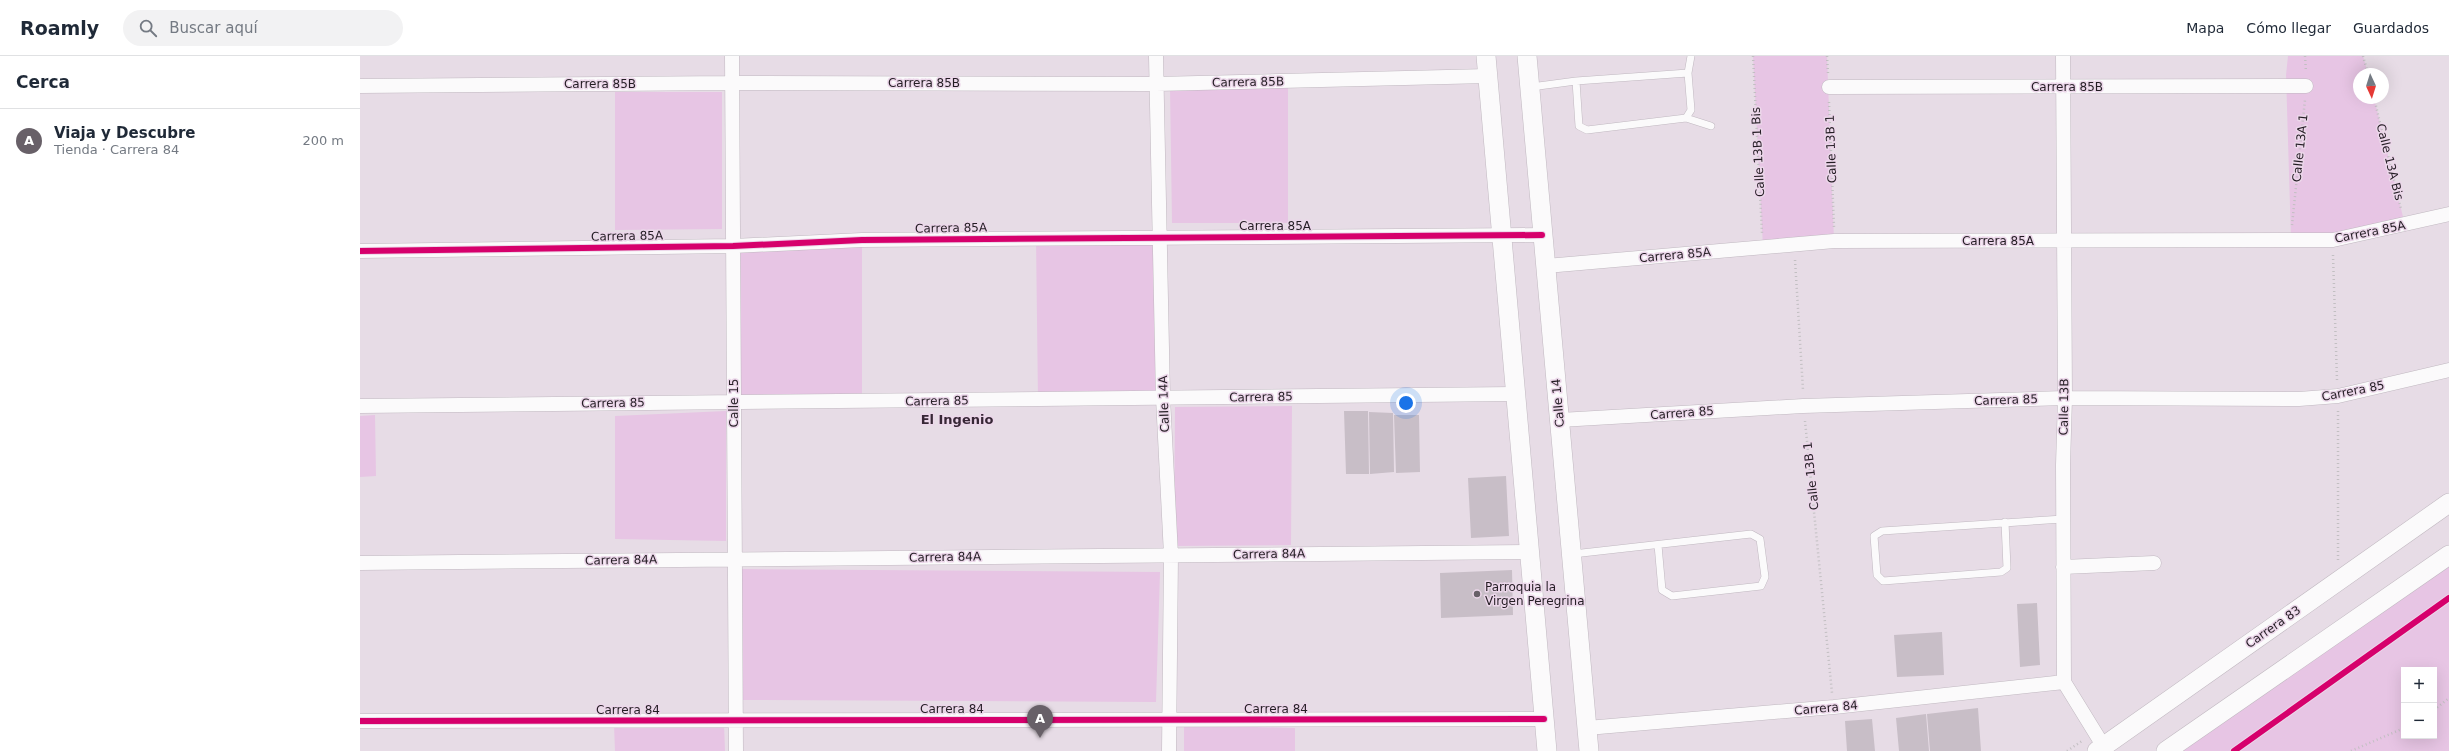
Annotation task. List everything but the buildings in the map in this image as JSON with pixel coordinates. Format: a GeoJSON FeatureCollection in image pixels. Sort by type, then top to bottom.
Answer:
{"type":"FeatureCollection","features":[{"type":"Feature","properties":{"kind":"street","name":"Calle 15"},"geometry":{"type":"LineString","coordinates":[[732,56],[736,751]]}},
{"type":"Feature","properties":{"kind":"street","name":"Calle 14A"},"geometry":{"type":"LineString","coordinates":[[1156,56],[1161,237],[1163,398],[1171,555],[1168,720],[1169,751]]}},
{"type":"Feature","properties":{"kind":"street"},"geometry":{"type":"LineString","coordinates":[[1486,56],[1500,235],[1546,751]]}},
{"type":"Feature","properties":{"kind":"street","name":"Calle 14"},"geometry":{"type":"LineString","coordinates":[[1527,56],[1589,751]]}},
{"type":"Feature","properties":{"kind":"street","name":"Calle 13B"},"geometry":{"type":"LineString","coordinates":[[2063,56],[2065,398],[2063,519],[2064,682]]}},
{"type":"Feature","properties":{"kind":"street","name":"Carrera 85B"},"geometry":{"type":"LineString","coordinates":[[360,86],[732,83],[1156,84],[1488,76]]}},
{"type":"Feature","properties":{"kind":"street","name":"Carrera 85B"},"geometry":{"type":"LineString","coordinates":[[1829,88],[2306,86]]}},
{"type":"Feature","properties":{"kind":"street","name":"Carrera 85A"},"geometry":{"type":"LineString","coordinates":[[1546,266],[1834,241],[2333,240],[2449,214]]}},
{"type":"Feature","properties":{"kind":"street","name":"Carrera 85A"},"geometry":{"type":"LineString","coordinates":[[360,251],[733,246],[862,240],[1542,235]]}},
{"type":"Feature","properties":{"kind":"street","name":"Carrera 85"},"geometry":{"type":"LineString","coordinates":[[1560,420],[1804,406],[2065,398],[2299,399],[2338,396],[2449,370]]}},
{"type":"Feature","properties":{"kind":"street","name":"Carrera 85"},"geometry":{"type":"LineString","coordinates":[[360,406],[1514,394]]}},
{"type":"Feature","properties":{"kind":"street","name":"Carrera 83"},"geometry":{"type":"LineString","coordinates":[[2096,745],[2449,503]]}},
{"type":"Feature","properties":{"kind":"street","name":"Carrera 84A"},"geometry":{"type":"LineString","coordinates":[[360,563],[1529,552]]}},
{"type":"Feature","properties":{"kind":"street"},"geometry":{"type":"LineString","coordinates":[[2166,751],[2449,555]]}},
{"type":"Feature","properties":{"kind":"street"},"geometry":{"type":"LineString","coordinates":[[2063,567],[2154,563]]}},
{"type":"Feature","properties":{"kind":"street"},"geometry":{"type":"LineString","coordinates":[[2064,682],[2096,745]]}},
{"type":"Feature","properties":{"kind":"street","name":"Carrera 84"},"geometry":{"type":"LineString","coordinates":[[1587,728],[1834,707],[2064,682]]}},
{"type":"Feature","properties":{"kind":"street","name":"Carrera 84"},"geometry":{"type":"LineString","coordinates":[[360,721],[1544,719]]}},
{"type":"Feature","properties":{"kind":"lane"},"geometry":{"type":"LineString","coordinates":[[1686,118],[1691,110],[1688,73],[1691,56]]}},
{"type":"Feature","properties":{"kind":"lane"},"geometry":{"type":"LineString","coordinates":[[1530,87],[1576,81],[1688,73]]}},
{"type":"Feature","properties":{"kind":"lane"},"geometry":{"type":"LineString","coordinates":[[1576,81],[1579,126],[1587,130],[1686,118],[1711,126]]}},
{"type":"Feature","properties":{"kind":"lane"},"geometry":{"type":"LineString","coordinates":[[2005,522],[2007,568],[2001,572],[1883,581],[1877,575],[1874,536],[1882,531],[2005,522],[2063,519]]}},
{"type":"Feature","properties":{"kind":"lane"},"geometry":{"type":"LineString","coordinates":[[1571,554],[1751,534],[1760,539],[1765,577],[1761,586],[1672,596],[1662,590],[1658,545]]}},
{"type":"Feature","properties":{"kind":"path"},"geometry":{"type":"LineString","coordinates":[[2363,56],[2366,68]]}},
{"type":"Feature","properties":{"kind":"path"},"geometry":{"type":"LineString","coordinates":[[2437,708],[2449,698]]}},
{"type":"Feature","properties":{"kind":"path"},"geometry":{"type":"LineString","coordinates":[[2351,751],[2401,729]]}},
{"type":"Feature","properties":{"kind":"path"},"geometry":{"type":"LineString","coordinates":[[2067,751],[2096,745]]}},
{"type":"Feature","properties":{"kind":"shaded area"},"geometry":{"type":"Polygon","coordinates":[[[1753,56],[1827,56],[1834,241],[1763,247],[1753,56]]]}},
{"type":"Feature","properties":{"kind":"shaded area"},"geometry":{"type":"Polygon","coordinates":[[[2288,56],[2363,56],[2366,68],[2353,68],[2353,104],[2375,104],[2405,225],[2291,239],[2286,75],[2288,56]]]}},
{"type":"Feature","properties":{"kind":"shaded area"},"geometry":{"type":"Polygon","coordinates":[[[1170,87],[1288,87],[1288,223],[1172,223],[1170,87]]]}},
{"type":"Feature","properties":{"kind":"shaded area"},"geometry":{"type":"Polygon","coordinates":[[[615,92],[722,92],[722,229],[615,230],[615,92]]]}},
{"type":"Feature","properties":{"kind":"shaded area"},"geometry":{"type":"Polygon","coordinates":[[[1161,237],[1163,398],[1038,400],[1036,238],[1161,237]]]}},
{"type":"Feature","properties":{"kind":"shaded area"},"geometry":{"type":"Polygon","coordinates":[[[862,240],[862,402],[734,402],[733,246],[862,240]]]}},
{"type":"Feature","properties":{"kind":"shaded area"},"geometry":{"type":"Polygon","coordinates":[[[1292,406],[1291,545],[1174,546],[1175,407],[1292,406]]]}},
{"type":"Feature","properties":{"kind":"shaded area"},"geometry":{"type":"Polygon","coordinates":[[[726,411],[726,541],[615,539],[615,416],[726,411]]]}},
{"type":"Feature","properties":{"kind":"shaded area"},"geometry":{"type":"Polygon","coordinates":[[[375,415],[376,476],[360,477],[360,416],[375,415]]]}},
{"type":"Feature","properties":{"kind":"shaded area"},"geometry":{"type":"Polygon","coordinates":[[[2449,555],[2449,751],[2166,751],[2449,555]]]}},
{"type":"Feature","properties":{"kind":"shaded area"},"geometry":{"type":"Polygon","coordinates":[[[740,569],[1160,572],[1156,702],[743,700],[740,569]]]}},
{"type":"Feature","properties":{"kind":"shaded area"},"geometry":{"type":"Polygon","coordinates":[[[724,724],[725,751],[615,751],[614,725],[724,724]]]}},
{"type":"Feature","properties":{"kind":"shaded area"},"geometry":{"type":"Polygon","coordinates":[[[1184,725],[1295,728],[1295,751],[1184,751],[1184,725]]]}},
{"type":"Feature","properties":{"kind":"cycle path"},"geometry":{"type":"LineString","coordinates":[[360,251],[733,246],[862,240],[1542,235]]}},
{"type":"Feature","properties":{"kind":"cycle path"},"geometry":{"type":"LineString","coordinates":[[2234,751],[2449,598]]}},
{"type":"Feature","properties":{"kind":"cycle path"},"geometry":{"type":"LineString","coordinates":[[360,721],[1544,719]]}},
{"type":"Feature","properties":{"kind":"place","name":"Parroquia la Virgen Peregrina"},"geometry":{"type":"Point","coordinates":[1477,594]}},
{"type":"Feature","properties":{"kind":"place","name":"Viaja y Descubre"},"geometry":{"type":"Point","coordinates":[1040,738]}},
{"type":"Feature","properties":{"kind":"district","name":"El Ingenio"},"geometry":{"type":"Point","coordinates":[957,419]}}]}
